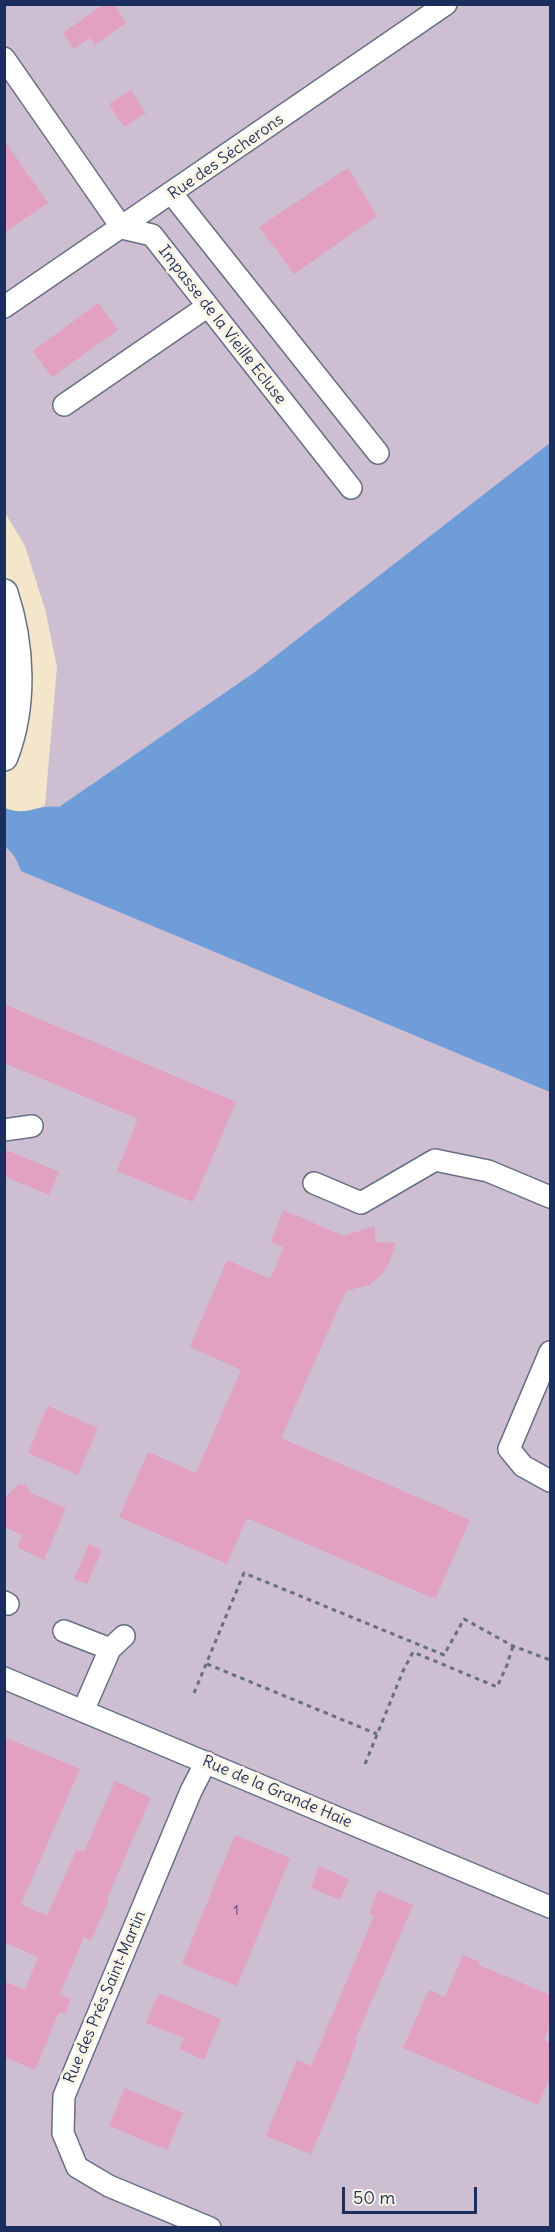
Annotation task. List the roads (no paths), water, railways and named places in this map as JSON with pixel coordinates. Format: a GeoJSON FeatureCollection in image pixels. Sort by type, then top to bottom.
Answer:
{"type":"FeatureCollection","features":[{"type":"Feature","properties":{"kind":"main road"},"geometry":{"type":"LineString","coordinates":[[4,593],[12,615],[18,661],[17,706],[9,746],[4,757]]}},
{"type":"Feature","properties":{"kind":"street","name":"Rue des Sécherons"},"geometry":{"type":"LineString","coordinates":[[4,307],[446,4]]}},
{"type":"Feature","properties":{"kind":"street"},"geometry":{"type":"LineString","coordinates":[[4,58],[122,228]]}},
{"type":"Feature","properties":{"kind":"street"},"geometry":{"type":"LineString","coordinates":[[172,194],[378,453]]}},
{"type":"Feature","properties":{"kind":"street","name":"Impasse de la Vieille Ecluse"},"geometry":{"type":"LineString","coordinates":[[122,228],[152,235],[351,488]]}},
{"type":"Feature","properties":{"kind":"street"},"geometry":{"type":"LineString","coordinates":[[64,405],[208,306]]}},
{"type":"Feature","properties":{"kind":"street"},"geometry":{"type":"LineString","coordinates":[[4,1130],[32,1126]]}},
{"type":"Feature","properties":{"kind":"street"},"geometry":{"type":"LineString","coordinates":[[314,1183],[361,1203],[435,1160],[488,1171],[550,1197]]}},
{"type":"Feature","properties":{"kind":"street"},"geometry":{"type":"LineString","coordinates":[[550,1352],[509,1449],[523,1466],[550,1481]]}},
{"type":"Feature","properties":{"kind":"street"},"geometry":{"type":"LineString","coordinates":[[64,1631],[117,1642],[83,1711]]}},
{"type":"Feature","properties":{"kind":"street","name":"Rue de la Grande Haie"},"geometry":{"type":"LineString","coordinates":[[4,1678],[550,1907]]}},
{"type":"Feature","properties":{"kind":"street","name":"Rue des Prés Saint-Martin"},"geometry":{"type":"LineString","coordinates":[[206,1762],[191,1791],[64,2096],[63,2133],[77,2167],[109,2186],[210,2228]]}},
{"type":"Feature","properties":{"kind":"water"},"geometry":{"type":"Polygon","coordinates":[[[550,443],[550,1092],[21,871],[15,857],[5,846],[5,808],[26,811],[44,807],[59,807],[255,672],[550,443]]]}}]}
